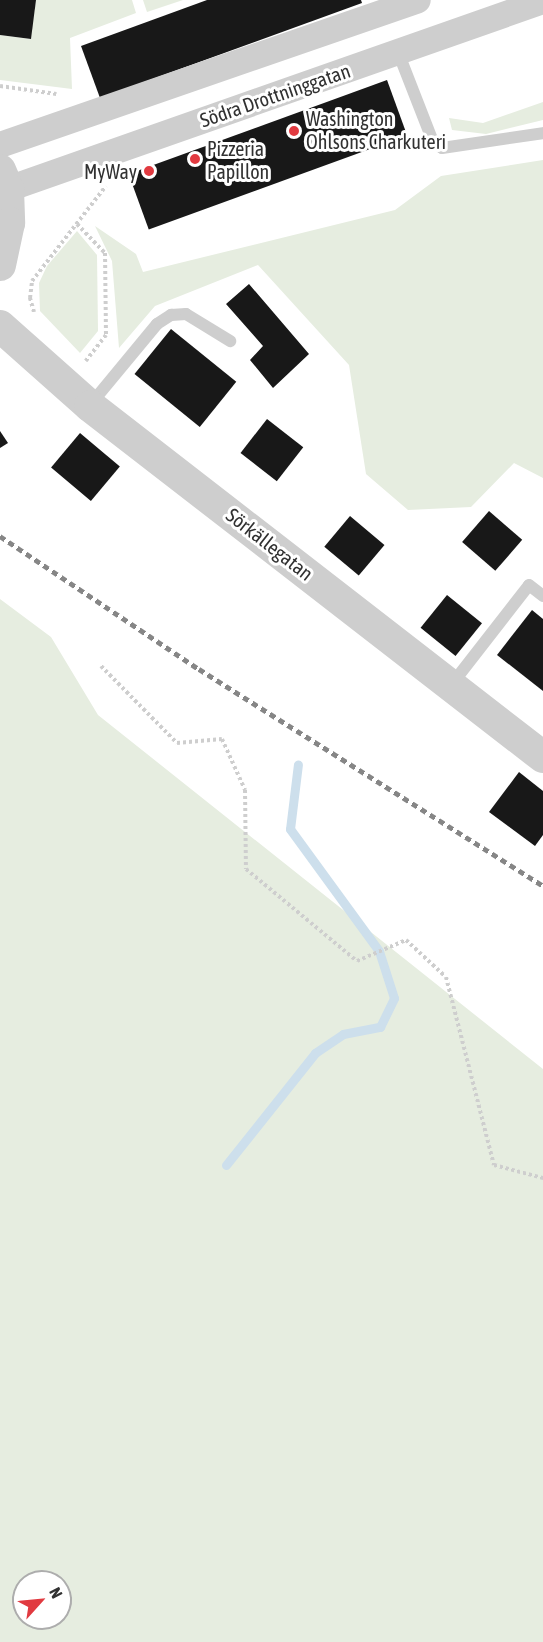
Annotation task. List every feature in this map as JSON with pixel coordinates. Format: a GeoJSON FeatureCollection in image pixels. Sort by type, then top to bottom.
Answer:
{"type":"FeatureCollection","features":[{"type":"Feature","properties":{"kind":"street"},"geometry":{"type":"LineString","coordinates":[[0,145],[418,0]]}},
{"type":"Feature","properties":{"kind":"street","name":"Södra Drottninggatan"},"geometry":{"type":"LineString","coordinates":[[4,180],[398,52],[543,1]]}},
{"type":"Feature","properties":{"kind":"street"},"geometry":{"type":"LineString","coordinates":[[0,265],[9,223],[4,180]]}},
{"type":"Feature","properties":{"kind":"street","name":"Sörkällegatan"},"geometry":{"type":"LineString","coordinates":[[0,326],[98,396],[543,757]]}},
{"type":"Feature","properties":{"kind":"lane"},"geometry":{"type":"LineString","coordinates":[[398,52],[432,139],[442,148],[543,133]]}},
{"type":"Feature","properties":{"kind":"lane"},"geometry":{"type":"LineString","coordinates":[[98,396],[157,324],[171,315],[186,314],[230,341]]}},
{"type":"Feature","properties":{"kind":"lane"},"geometry":{"type":"LineString","coordinates":[[452,684],[529,585],[543,596]]}},
{"type":"Feature","properties":{"kind":"path"},"geometry":{"type":"LineString","coordinates":[[37,321],[30,298],[32,281],[111,180]]}},
{"type":"Feature","properties":{"kind":"path"},"geometry":{"type":"LineString","coordinates":[[77,224],[105,253],[106,334],[82,366],[98,396]]}},
{"type":"Feature","properties":{"kind":"path"},"geometry":{"type":"LineString","coordinates":[[101,666],[177,743],[222,739],[245,790],[246,869],[357,961],[406,940],[446,977],[494,1165],[543,1178]]}},
{"type":"Feature","properties":{"kind":"shaded area"},"geometry":{"type":"Polygon","coordinates":[[[36,0],[132,0],[136,13],[70,38],[72,89],[0,80],[0,35],[30,39],[36,0]]]}},
{"type":"Feature","properties":{"kind":"shaded area"},"geometry":{"type":"Polygon","coordinates":[[[143,0],[183,0],[147,12],[143,0]]]}},
{"type":"Feature","properties":{"kind":"shaded area"},"geometry":{"type":"Polygon","coordinates":[[[543,102],[543,120],[486,134],[452,130],[449,118],[483,123],[543,102]]]}},
{"type":"Feature","properties":{"kind":"shaded area"},"geometry":{"type":"Polygon","coordinates":[[[543,160],[543,478],[514,463],[471,507],[408,510],[366,474],[349,365],[258,265],[155,306],[119,348],[112,261],[95,226],[136,254],[143,272],[395,210],[441,176],[543,160]]]}},
{"type":"Feature","properties":{"kind":"shaded area"},"geometry":{"type":"Polygon","coordinates":[[[77,231],[97,255],[98,331],[80,353],[40,311],[39,283],[47,266],[77,231]]]}},
{"type":"Feature","properties":{"kind":"shaded area"},"geometry":{"type":"Polygon","coordinates":[[[0,599],[51,637],[98,715],[543,1069],[543,1642],[0,1642],[0,599]]]}},
{"type":"Feature","properties":{"kind":"building"},"geometry":{"type":"Polygon","coordinates":[[[0,0],[36,0],[31,39],[0,35],[0,0]]]}},
{"type":"Feature","properties":{"kind":"building"},"geometry":{"type":"Polygon","coordinates":[[[207,0],[361,0],[362,3],[100,98],[81,46],[207,0]]]}},
{"type":"Feature","properties":{"kind":"building"},"geometry":{"type":"Polygon","coordinates":[[[387,80],[407,135],[149,229],[129,174],[387,80]]]}},
{"type":"Feature","properties":{"kind":"building"},"geometry":{"type":"Polygon","coordinates":[[[249,284],[309,354],[273,388],[250,360],[263,346],[226,304],[249,284]]]}},
{"type":"Feature","properties":{"kind":"building"},"geometry":{"type":"Polygon","coordinates":[[[171,329],[236,382],[200,427],[134,374],[171,329]]]}},
{"type":"Feature","properties":{"kind":"building"},"geometry":{"type":"Polygon","coordinates":[[[267,419],[303,447],[277,481],[241,453],[267,419]]]}},
{"type":"Feature","properties":{"kind":"building"},"geometry":{"type":"Polygon","coordinates":[[[0,431],[8,443],[0,448],[0,431]]]}},
{"type":"Feature","properties":{"kind":"building"},"geometry":{"type":"Polygon","coordinates":[[[80,433],[120,466],[91,501],[51,467],[80,433]]]}},
{"type":"Feature","properties":{"kind":"building"},"geometry":{"type":"Polygon","coordinates":[[[489,511],[522,540],[495,571],[462,542],[489,511]]]}},
{"type":"Feature","properties":{"kind":"building"},"geometry":{"type":"Polygon","coordinates":[[[350,516],[384,545],[359,576],[324,547],[350,516]]]}},
{"type":"Feature","properties":{"kind":"building"},"geometry":{"type":"Polygon","coordinates":[[[447,595],[482,623],[456,656],[421,628],[447,595]]]}},
{"type":"Feature","properties":{"kind":"building"},"geometry":{"type":"Polygon","coordinates":[[[532,610],[543,619],[543,691],[497,655],[532,610]]]}},
{"type":"Feature","properties":{"kind":"building"},"geometry":{"type":"Polygon","coordinates":[[[519,772],[543,791],[543,835],[535,846],[489,812],[519,772]]]}},
{"type":"Feature","properties":{"kind":"waterway"},"geometry":{"type":"LineString","coordinates":[[226,1165],[315,1053],[343,1034],[380,1027],[394,998],[379,951],[290,829],[298,764]]}},
{"type":"Feature","properties":{"kind":"railway"},"geometry":{"type":"LineString","coordinates":[[0,536],[199,669],[543,886]]}},
{"type":"Feature","properties":{"kind":"place","name":"Washington Ohlsons Charkuteri"},"geometry":{"type":"Point","coordinates":[294,131]}},
{"type":"Feature","properties":{"kind":"place","name":"Pizzeria Papillon"},"geometry":{"type":"Point","coordinates":[195,159]}},
{"type":"Feature","properties":{"kind":"place","name":"MyWay"},"geometry":{"type":"Point","coordinates":[149,171]}}]}
